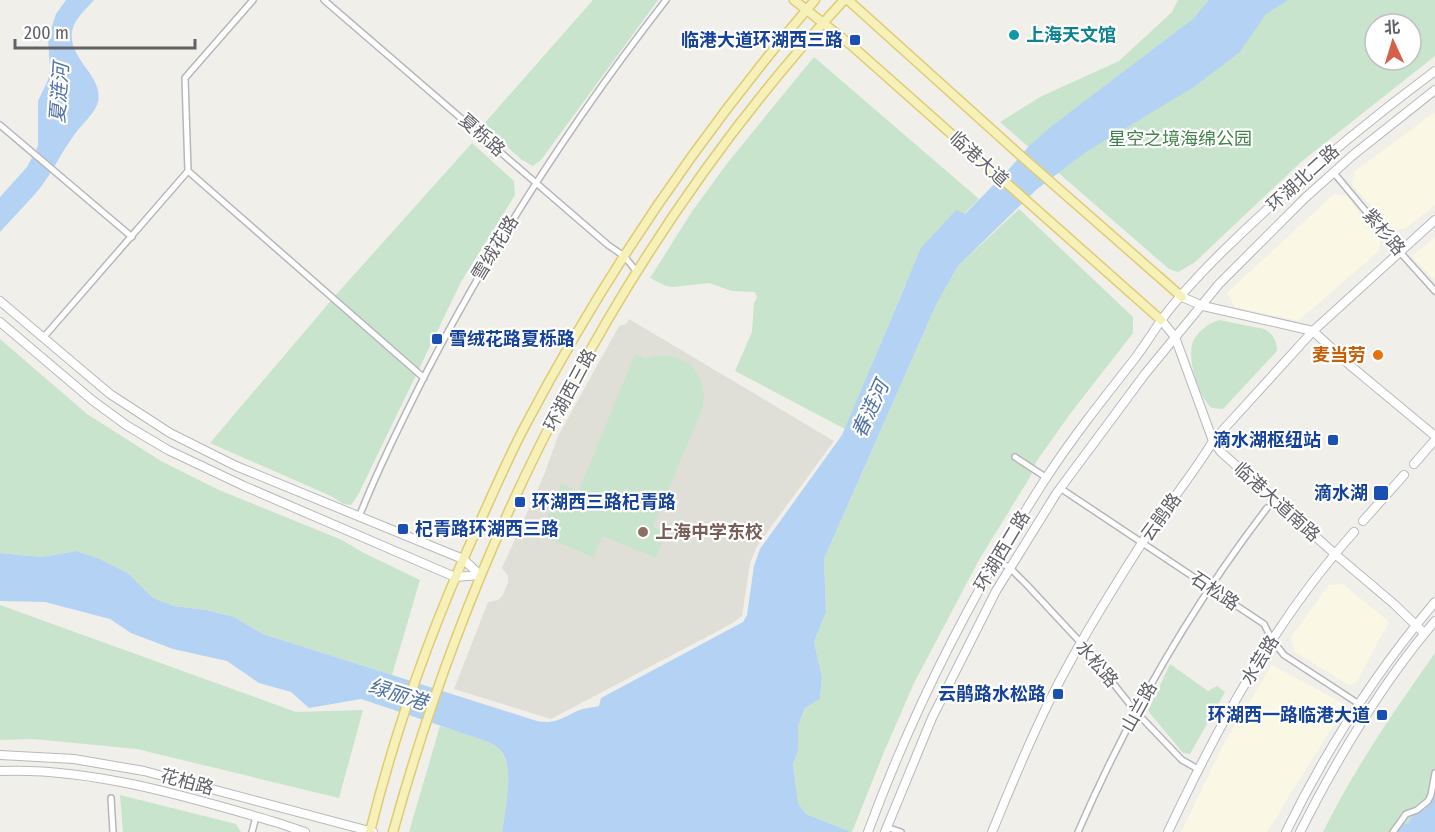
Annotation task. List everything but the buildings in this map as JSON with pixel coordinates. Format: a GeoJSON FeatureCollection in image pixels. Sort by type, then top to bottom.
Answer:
{"type":"FeatureCollection","features":[{"type":"Feature","properties":{"kind":"main road","name":"临港大道"},"geometry":{"type":"LineString","coordinates":[[794,0],[851,45],[1161,320]]}},
{"type":"Feature","properties":{"kind":"main road","name":"环湖西三路"},"geometry":{"type":"LineString","coordinates":[[371,832],[416,679],[455,577],[525,426],[624,256],[715,124],[815,0]]}},
{"type":"Feature","properties":{"kind":"main road","name":"临港大道"},"geometry":{"type":"LineString","coordinates":[[846,0],[1182,297]]}},
{"type":"Feature","properties":{"kind":"main road","name":"环湖西三路"},"geometry":{"type":"LineString","coordinates":[[393,832],[424,725],[480,575],[550,426],[580,369],[637,272],[687,196],[792,57],[846,0]]}},
{"type":"Feature","properties":{"kind":"main road","name":"环湖北二路"},"geometry":{"type":"LineString","coordinates":[[1182,297],[1221,253],[1318,164],[1435,70]]}},
{"type":"Feature","properties":{"kind":"main road","name":"环湖北二路"},"geometry":{"type":"LineString","coordinates":[[1203,306],[1219,285],[1261,241],[1334,172],[1435,90]]}},
{"type":"Feature","properties":{"kind":"main road","name":"云鹃路"},"geometry":{"type":"LineString","coordinates":[[992,832],[1023,756],[1054,691],[1081,643],[1142,543],[1213,441],[1314,331],[1435,220]]}},
{"type":"Feature","properties":{"kind":"main road"},"geometry":{"type":"LineString","coordinates":[[1182,297],[1203,306],[1314,331],[1435,438],[1414,464]]}},
{"type":"Feature","properties":{"kind":"main road","name":"环湖西二路"},"geometry":{"type":"LineString","coordinates":[[868,832],[917,712],[996,560],[1083,425],[1146,344],[1161,320],[1182,297]]}},
{"type":"Feature","properties":{"kind":"main road"},"geometry":{"type":"LineString","coordinates":[[0,301],[110,394],[170,433],[236,466],[463,559],[480,575]]}},
{"type":"Feature","properties":{"kind":"main road","name":"环湖西二路"},"geometry":{"type":"LineString","coordinates":[[886,830],[932,718],[980,620],[1010,568],[1060,488],[1175,337],[1203,306]]}},
{"type":"Feature","properties":{"kind":"main road","name":"临港大道南路"},"geometry":{"type":"LineString","coordinates":[[1161,320],[1175,337],[1213,441],[1221,452],[1424,633]]}},
{"type":"Feature","properties":{"kind":"main road"},"geometry":{"type":"LineString","coordinates":[[0,322],[92,400],[126,425],[168,450],[235,482],[455,577],[480,575]]}},
{"type":"Feature","properties":{"kind":"main road"},"geometry":{"type":"LineString","coordinates":[[1363,521],[1404,475]]}},
{"type":"Feature","properties":{"kind":"main road","name":"水芸路"},"geometry":{"type":"LineString","coordinates":[[1167,832],[1231,708],[1272,640],[1335,554],[1354,532]]}},
{"type":"Feature","properties":{"kind":"main road"},"geometry":{"type":"LineString","coordinates":[[1286,832],[1330,748],[1397,647],[1435,602]]}},
{"type":"Feature","properties":{"kind":"main road"},"geometry":{"type":"LineString","coordinates":[[1300,832],[1372,708],[1424,633],[1435,621]]}},
{"type":"Feature","properties":{"kind":"main road","name":"花柏路"},"geometry":{"type":"LineString","coordinates":[[0,755],[74,759],[134,769],[371,832]]}},
{"type":"Feature","properties":{"kind":"main road","name":"花柏路"},"geometry":{"type":"LineString","coordinates":[[0,771],[45,772],[131,784],[305,832]]}},
{"type":"Feature","properties":{"kind":"street"},"geometry":{"type":"LineString","coordinates":[[43,338],[188,171],[185,78],[253,0]]}},
{"type":"Feature","properties":{"kind":"street","name":"夏栎路"},"geometry":{"type":"LineString","coordinates":[[324,0],[608,245],[624,256],[637,272]]}},
{"type":"Feature","properties":{"kind":"street","name":"雪绒花路"},"geometry":{"type":"LineString","coordinates":[[359,517],[397,429],[471,289],[535,182],[591,100],[666,0]]}},
{"type":"Feature","properties":{"kind":"street"},"geometry":{"type":"LineString","coordinates":[[0,125],[132,237]]}},
{"type":"Feature","properties":{"kind":"street"},"geometry":{"type":"LineString","coordinates":[[188,171],[424,378]]}},
{"type":"Feature","properties":{"kind":"street","name":"紫杉路"},"geometry":{"type":"LineString","coordinates":[[1334,172],[1435,291]]}},
{"type":"Feature","properties":{"kind":"street"},"geometry":{"type":"LineString","coordinates":[[1015,457],[1047,478]]}},
{"type":"Feature","properties":{"kind":"street","name":"石松路"},"geometry":{"type":"LineString","coordinates":[[1060,488],[1264,624],[1272,640],[1284,655],[1359,704]]}},
{"type":"Feature","properties":{"kind":"street","name":"山兰路"},"geometry":{"type":"LineString","coordinates":[[1078,832],[1116,749],[1164,661],[1210,588],[1267,508]]}},
{"type":"Feature","properties":{"kind":"street","name":"水松路"},"geometry":{"type":"LineString","coordinates":[[996,560],[1010,568],[1081,643],[1136,711],[1182,760],[1198,769]]}},
{"type":"Feature","properties":{"kind":"street"},"geometry":{"type":"LineString","coordinates":[[1393,832],[1406,814],[1417,810],[1428,801],[1435,773]]}},
{"type":"Feature","properties":{"kind":"street"},"geometry":{"type":"LineString","coordinates":[[111,798],[113,832]]}},
{"type":"Feature","properties":{"kind":"street"},"geometry":{"type":"LineString","coordinates":[[252,832],[256,817]]}},
{"type":"Feature","properties":{"kind":"street"},"geometry":{"type":"LineString","coordinates":[[886,830],[902,832]]}},
{"type":"Feature","properties":{"kind":"shaded area"},"geometry":{"type":"Polygon","coordinates":[[[1435,112],[1435,205],[1405,229],[1392,229],[1352,185],[1354,172],[1435,112]]]}},
{"type":"Feature","properties":{"kind":"shaded area"},"geometry":{"type":"Polygon","coordinates":[[[1334,194],[1347,196],[1380,241],[1379,251],[1298,321],[1235,307],[1227,293],[1334,194]]]}},
{"type":"Feature","properties":{"kind":"shaded area"},"geometry":{"type":"Polygon","coordinates":[[[1435,237],[1435,281],[1412,256],[1435,237]]]}},
{"type":"Feature","properties":{"kind":"shaded area","name":"上海中学东校"},"geometry":{"type":"Polygon","coordinates":[[[629,319],[834,441],[757,546],[750,563],[742,616],[731,624],[551,719],[454,689],[488,602],[498,600],[503,595],[508,576],[502,568],[544,475],[558,436],[619,326],[626,324],[629,319]]]}},
{"type":"Feature","properties":{"kind":"shaded area"},"geometry":{"type":"Polygon","coordinates":[[[1343,584],[1389,622],[1356,683],[1349,685],[1295,652],[1291,637],[1329,585],[1343,584]]]}},
{"type":"Feature","properties":{"kind":"shaded area"},"geometry":{"type":"Polygon","coordinates":[[[1272,665],[1346,705],[1267,832],[1181,832],[1223,745],[1272,665]]]}},
{"type":"Feature","properties":{"kind":"green space"},"geometry":{"type":"Polygon","coordinates":[[[593,0],[658,0],[541,160],[533,166],[522,160],[483,125],[593,0]]]}},
{"type":"Feature","properties":{"kind":"green space","name":"星空之境海绵公园"},"geometry":{"type":"Polygon","coordinates":[[[1178,0],[1435,0],[1435,56],[1423,65],[1423,12],[1363,12],[1363,72],[1415,72],[1301,162],[1194,263],[1178,272],[1169,269],[1000,122],[1040,97],[1119,61],[1172,12],[1178,0]]]}},
{"type":"Feature","properties":{"kind":"green space"},"geometry":{"type":"Polygon","coordinates":[[[814,57],[979,199],[906,283],[845,429],[735,371],[752,332],[754,303],[757,298],[755,292],[732,291],[709,283],[673,287],[650,278],[693,210],[729,161],[814,57]]]}},
{"type":"Feature","properties":{"kind":"green space"},"geometry":{"type":"Polygon","coordinates":[[[472,143],[514,181],[515,195],[461,282],[358,495],[351,505],[343,504],[331,496],[210,443],[334,297],[472,143]]]}},
{"type":"Feature","properties":{"kind":"green space"},"geometry":{"type":"Polygon","coordinates":[[[1019,209],[1133,317],[1133,333],[1036,462],[1030,477],[979,560],[914,683],[851,832],[806,814],[798,803],[793,764],[798,751],[798,726],[805,708],[820,699],[822,677],[814,642],[826,612],[824,559],[936,305],[958,266],[1019,209]]]}},
{"type":"Feature","properties":{"kind":"green space"},"geometry":{"type":"Polygon","coordinates":[[[1219,320],[1264,329],[1274,338],[1277,351],[1223,409],[1212,408],[1203,396],[1193,370],[1191,352],[1199,333],[1211,323],[1219,320]]]}},
{"type":"Feature","properties":{"kind":"green space"},"geometry":{"type":"Polygon","coordinates":[[[0,339],[87,414],[161,461],[219,490],[342,540],[420,580],[392,675],[263,634],[234,617],[207,610],[174,606],[153,598],[128,573],[100,559],[76,551],[41,557],[0,553],[0,339]]]}},
{"type":"Feature","properties":{"kind":"green space"},"geometry":{"type":"Polygon","coordinates":[[[635,354],[644,358],[643,360],[656,356],[668,356],[688,364],[696,371],[701,381],[704,393],[703,406],[653,527],[666,533],[656,558],[603,536],[593,557],[540,535],[561,484],[579,491],[635,354]]]}},
{"type":"Feature","properties":{"kind":"green space"},"geometry":{"type":"Polygon","coordinates":[[[0,605],[296,712],[363,710],[339,798],[137,749],[33,739],[0,740],[0,605]]]}},
{"type":"Feature","properties":{"kind":"green space"},"geometry":{"type":"Polygon","coordinates":[[[1435,653],[1435,797],[1425,809],[1414,814],[1408,824],[1402,824],[1397,832],[1323,832],[1361,763],[1435,653]]]}},
{"type":"Feature","properties":{"kind":"green space"},"geometry":{"type":"Polygon","coordinates":[[[1170,664],[1208,691],[1217,686],[1225,692],[1190,754],[1183,753],[1148,711],[1170,664]]]}},
{"type":"Feature","properties":{"kind":"green space"},"geometry":{"type":"Polygon","coordinates":[[[440,726],[489,741],[499,748],[505,758],[509,782],[502,832],[409,832],[440,726]]]}},
{"type":"Feature","properties":{"kind":"green space"},"geometry":{"type":"Polygon","coordinates":[[[120,795],[236,824],[241,832],[123,832],[120,795]]]}},
{"type":"Feature","properties":{"kind":"water","name":"夏涟河"},"geometry":{"type":"Polygon","coordinates":[[[66,0],[94,0],[80,15],[74,25],[72,36],[78,57],[96,85],[99,95],[97,105],[70,141],[40,188],[0,232],[0,197],[27,167],[38,146],[38,101],[50,70],[48,38],[56,14],[66,0]]]}},
{"type":"Feature","properties":{"kind":"water"},"geometry":{"type":"Polygon","coordinates":[[[1209,0],[1288,0],[1266,14],[1240,52],[1194,87],[1086,152],[1036,190],[958,266],[936,305],[824,559],[826,612],[814,642],[822,677],[820,699],[805,708],[798,726],[798,751],[793,764],[798,803],[806,814],[851,832],[502,832],[508,790],[507,768],[501,751],[489,742],[361,699],[309,708],[291,692],[259,683],[227,661],[173,649],[131,633],[110,619],[45,602],[0,601],[0,553],[41,557],[76,551],[100,559],[128,573],[153,598],[174,606],[207,610],[234,617],[263,634],[537,721],[553,721],[599,706],[601,698],[743,622],[747,615],[754,566],[760,549],[842,435],[921,248],[956,210],[965,214],[1029,146],[1053,125],[1193,19],[1209,0]]]}},
{"type":"Feature","properties":{"kind":"water"},"geometry":{"type":"Polygon","coordinates":[[[1435,797],[1435,832],[1397,832],[1402,823],[1408,824],[1414,813],[1425,809],[1435,797]]]}},
{"type":"Feature","properties":{"kind":"place","name":"上海天文馆"},"geometry":{"type":"Point","coordinates":[1014,35]}},
{"type":"Feature","properties":{"kind":"place","name":"临港大道环湖西三路"},"geometry":{"type":"Point","coordinates":[855,40]}},
{"type":"Feature","properties":{"kind":"place","name":"雪绒花路夏栎路"},"geometry":{"type":"Point","coordinates":[437,339]}},
{"type":"Feature","properties":{"kind":"place","name":"麦当劳"},"geometry":{"type":"Point","coordinates":[1378,355]}},
{"type":"Feature","properties":{"kind":"place","name":"滴水湖枢纽站"},"geometry":{"type":"Point","coordinates":[1333,440]}},
{"type":"Feature","properties":{"kind":"place","name":"滴水湖"},"geometry":{"type":"Point","coordinates":[1381,493]}},
{"type":"Feature","properties":{"kind":"place","name":"环湖西三路杞青路"},"geometry":{"type":"Point","coordinates":[520,502]}},
{"type":"Feature","properties":{"kind":"place","name":"杞青路环湖西三路"},"geometry":{"type":"Point","coordinates":[403,529]}},
{"type":"Feature","properties":{"kind":"place","name":"上海中学东校"},"geometry":{"type":"Point","coordinates":[643,532]}},
{"type":"Feature","properties":{"kind":"place","name":"云鹃路水松路"},"geometry":{"type":"Point","coordinates":[1058,694]}},
{"type":"Feature","properties":{"kind":"place","name":"环湖西一路临港大道"},"geometry":{"type":"Point","coordinates":[1382,715]}},
{"type":"Feature","properties":{"kind":"water label","name":"春涟河"},"geometry":{"type":"Point","coordinates":[870,409]}},
{"type":"Feature","properties":{"kind":"water label","name":"绿丽港"},"geometry":{"type":"Point","coordinates":[398,694]}}]}
